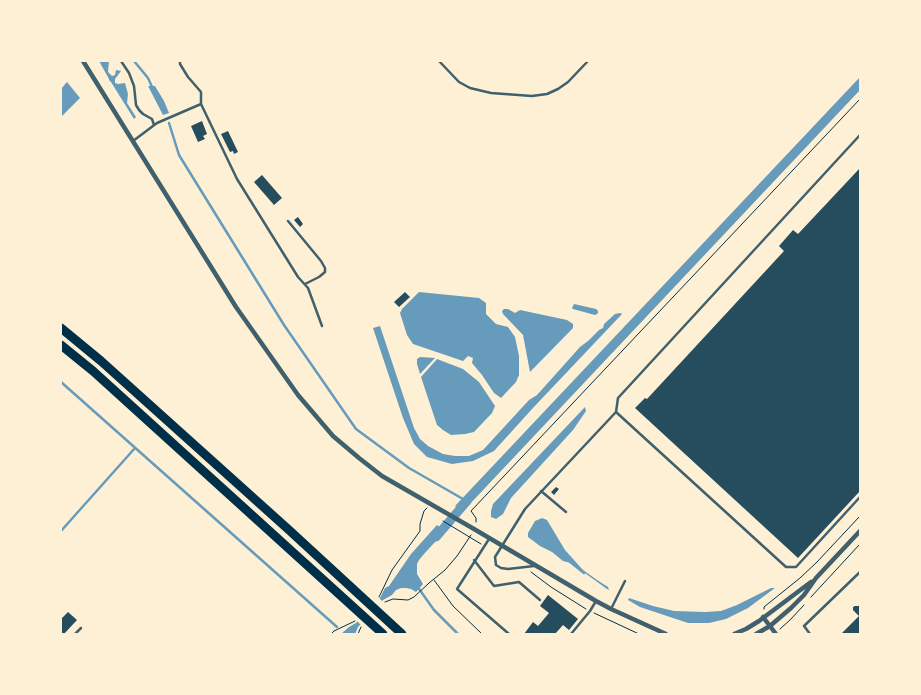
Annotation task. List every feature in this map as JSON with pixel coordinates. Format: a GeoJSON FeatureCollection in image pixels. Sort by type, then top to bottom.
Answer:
{"type":"FeatureCollection","features":[{"type":"Feature","properties":{"kind":"highway"},"geometry":{"type":"LineString","coordinates":[[61,328],[101,361],[380,612],[402,634]]}},
{"type":"Feature","properties":{"kind":"highway"},"geometry":{"type":"LineString","coordinates":[[61,345],[93,371],[360,611],[383,634]]}},
{"type":"Feature","properties":{"kind":"street"},"geometry":{"type":"LineString","coordinates":[[83,61],[236,307],[298,395],[333,436],[382,476],[596,601],[663,633]]}},
{"type":"Feature","properties":{"kind":"street"},"geometry":{"type":"LineString","coordinates":[[756,634],[770,626],[791,608],[804,595],[816,578],[860,532]]}},
{"type":"Feature","properties":{"kind":"street"},"geometry":{"type":"LineString","coordinates":[[734,634],[746,629],[816,578]]}},
{"type":"Feature","properties":{"kind":"street"},"geometry":{"type":"LineString","coordinates":[[763,617],[775,633]]}},
{"type":"Feature","properties":{"kind":"lane"},"geometry":{"type":"LineString","coordinates":[[121,61],[134,86],[136,105],[154,124]]}},
{"type":"Feature","properties":{"kind":"lane"},"geometry":{"type":"LineString","coordinates":[[180,61],[188,77],[201,92],[201,104],[237,179],[298,277],[308,288],[322,326]]}},
{"type":"Feature","properties":{"kind":"lane"},"geometry":{"type":"LineString","coordinates":[[438,61],[459,82],[470,88],[491,93],[532,96],[547,94],[558,89],[568,82],[588,61]]}},
{"type":"Feature","properties":{"kind":"lane"},"geometry":{"type":"LineString","coordinates":[[132,141],[154,124],[201,104]]}},
{"type":"Feature","properties":{"kind":"lane"},"geometry":{"type":"LineString","coordinates":[[536,566],[508,569],[500,568],[495,563],[495,557],[525,509],[616,412],[618,398],[860,135]]}},
{"type":"Feature","properties":{"kind":"lane"},"geometry":{"type":"LineString","coordinates":[[288,221],[325,268],[325,272],[320,276],[305,284]]}},
{"type":"Feature","properties":{"kind":"lane"},"geometry":{"type":"LineString","coordinates":[[616,412],[786,567],[796,567],[860,497]]}},
{"type":"Feature","properties":{"kind":"lane"},"geometry":{"type":"LineString","coordinates":[[541,491],[566,512]]}},
{"type":"Feature","properties":{"kind":"lane"},"geometry":{"type":"LineString","coordinates":[[490,538],[457,589],[509,634]]}},
{"type":"Feature","properties":{"kind":"lane"},"geometry":{"type":"LineString","coordinates":[[474,560],[494,586],[519,582],[540,600]]}},
{"type":"Feature","properties":{"kind":"lane"},"geometry":{"type":"LineString","coordinates":[[810,634],[804,626],[860,572]]}},
{"type":"Feature","properties":{"kind":"lane"},"geometry":{"type":"LineString","coordinates":[[611,609],[625,581]]}},
{"type":"Feature","properties":{"kind":"lane"},"geometry":{"type":"LineString","coordinates":[[571,634],[596,601]]}},
{"type":"Feature","properties":{"kind":"lane"},"geometry":{"type":"LineString","coordinates":[[75,634],[81,628]]}},
{"type":"Feature","properties":{"kind":"path"},"geometry":{"type":"LineString","coordinates":[[385,602],[393,599],[411,600],[451,564],[474,529],[476,518],[471,511],[860,99]]}},
{"type":"Feature","properties":{"kind":"path"},"geometry":{"type":"LineString","coordinates":[[379,597],[392,570],[420,530],[424,511],[431,505]]}},
{"type":"Feature","properties":{"kind":"path"},"geometry":{"type":"LineString","coordinates":[[763,617],[764,607],[800,578],[860,516]]}},
{"type":"Feature","properties":{"kind":"path"},"geometry":{"type":"LineString","coordinates":[[443,521],[484,546]]}},
{"type":"Feature","properties":{"kind":"path"},"geometry":{"type":"LineString","coordinates":[[810,599],[860,544]]}},
{"type":"Feature","properties":{"kind":"path"},"geometry":{"type":"LineString","coordinates":[[524,567],[551,587],[590,611],[639,634]]}},
{"type":"Feature","properties":{"kind":"path"},"geometry":{"type":"LineString","coordinates":[[434,579],[454,606],[482,634]]}},
{"type":"Feature","properties":{"kind":"path"},"geometry":{"type":"LineString","coordinates":[[775,633],[803,606]]}},
{"type":"Feature","properties":{"kind":"path"},"geometry":{"type":"LineString","coordinates":[[330,634],[355,620]]}},
{"type":"Feature","properties":{"kind":"path"},"geometry":{"type":"LineString","coordinates":[[358,634],[361,627]]}},
{"type":"Feature","properties":{"kind":"water"},"geometry":{"type":"Polygon","coordinates":[[[99,61],[109,61],[108,72],[112,76],[115,75],[116,70],[121,71],[115,79],[115,83],[125,83],[128,94],[127,103],[136,117],[134,119],[109,80],[99,61]]]}},
{"type":"Feature","properties":{"kind":"water"},"geometry":{"type":"Polygon","coordinates":[[[860,77],[860,90],[468,506],[463,511],[455,506],[860,77]]]}},
{"type":"Feature","properties":{"kind":"water"},"geometry":{"type":"Polygon","coordinates":[[[67,82],[80,98],[61,117],[61,89],[67,82]]]}},
{"type":"Feature","properties":{"kind":"water"},"geometry":{"type":"Polygon","coordinates":[[[148,86],[155,86],[169,113],[163,115],[148,86]]]}},
{"type":"Feature","properties":{"kind":"water"},"geometry":{"type":"Polygon","coordinates":[[[419,292],[479,298],[486,303],[486,314],[496,324],[508,327],[515,337],[519,356],[519,375],[516,382],[501,398],[494,393],[472,363],[473,358],[468,356],[463,361],[413,344],[407,335],[400,313],[419,292]]]}},
{"type":"Feature","properties":{"kind":"water"},"geometry":{"type":"Polygon","coordinates":[[[574,304],[596,309],[598,313],[595,315],[573,309],[574,304]]]}},
{"type":"Feature","properties":{"kind":"water"},"geometry":{"type":"Polygon","coordinates":[[[504,309],[515,313],[520,310],[567,320],[573,324],[573,328],[530,372],[523,335],[503,314],[502,311],[504,309]]]}},
{"type":"Feature","properties":{"kind":"water"},"geometry":{"type":"Polygon","coordinates":[[[615,314],[622,314],[494,451],[473,461],[452,464],[427,457],[414,444],[403,418],[373,328],[380,326],[414,428],[420,439],[443,454],[469,456],[483,450],[529,400],[537,395],[580,347],[603,328],[604,324],[615,314]]]}},
{"type":"Feature","properties":{"kind":"water"},"geometry":{"type":"Polygon","coordinates":[[[420,357],[435,358],[420,374],[417,359],[420,357]]]}},
{"type":"Feature","properties":{"kind":"water"},"geometry":{"type":"Polygon","coordinates":[[[437,359],[463,369],[479,382],[495,406],[492,413],[474,432],[451,435],[437,425],[421,377],[437,359]]]}},
{"type":"Feature","properties":{"kind":"water"},"geometry":{"type":"Polygon","coordinates":[[[585,407],[586,411],[573,430],[511,498],[503,514],[496,519],[491,517],[493,504],[585,407]]]}},
{"type":"Feature","properties":{"kind":"water"},"geometry":{"type":"Polygon","coordinates":[[[542,518],[547,520],[565,550],[583,570],[608,587],[609,590],[571,563],[563,561],[528,537],[528,533],[535,521],[542,518]]]}},
{"type":"Feature","properties":{"kind":"water"},"geometry":{"type":"Polygon","coordinates":[[[437,525],[445,531],[417,564],[417,574],[423,584],[416,592],[406,588],[396,590],[392,595],[383,600],[358,627],[355,634],[341,634],[356,623],[380,598],[385,588],[389,586],[411,554],[437,525]]]}},
{"type":"Feature","properties":{"kind":"water"},"geometry":{"type":"Polygon","coordinates":[[[771,588],[775,588],[748,608],[726,619],[709,623],[688,623],[640,607],[628,600],[629,598],[674,611],[721,611],[771,588]]]}},
{"type":"Feature","properties":{"kind":"pier"},"geometry":{"type":"Polygon","coordinates":[[[378,597],[384,603],[362,626],[356,620],[378,597]]]}},
{"type":"Feature","properties":{"kind":"building"},"geometry":{"type":"Polygon","coordinates":[[[202,121],[207,134],[203,136],[205,139],[198,142],[191,126],[202,121]]]}},
{"type":"Feature","properties":{"kind":"building"},"geometry":{"type":"Polygon","coordinates":[[[228,131],[238,152],[234,154],[233,151],[230,152],[221,134],[228,131]]]}},
{"type":"Feature","properties":{"kind":"building"},"geometry":{"type":"Polygon","coordinates":[[[860,168],[860,491],[798,558],[635,408],[645,398],[647,399],[784,251],[779,246],[793,230],[798,234],[860,168]]]}},
{"type":"Feature","properties":{"kind":"building"},"geometry":{"type":"Polygon","coordinates":[[[262,175],[282,198],[274,205],[254,182],[262,175]]]}},
{"type":"Feature","properties":{"kind":"building"},"geometry":{"type":"Polygon","coordinates":[[[298,217],[303,224],[300,227],[294,220],[298,217]]]}},
{"type":"Feature","properties":{"kind":"building"},"geometry":{"type":"Polygon","coordinates":[[[405,292],[410,297],[399,307],[394,302],[405,292]]]}},
{"type":"Feature","properties":{"kind":"building"},"geometry":{"type":"Polygon","coordinates":[[[556,487],[559,489],[554,495],[551,492],[556,487]]]}},
{"type":"Feature","properties":{"kind":"building"},"geometry":{"type":"Polygon","coordinates":[[[548,595],[578,619],[569,630],[563,625],[555,634],[524,634],[533,622],[538,626],[549,613],[540,606],[548,595]]]}},
{"type":"Feature","properties":{"kind":"building"},"geometry":{"type":"Polygon","coordinates":[[[855,606],[860,606],[860,634],[841,634],[859,616],[853,610],[855,606]]]}},
{"type":"Feature","properties":{"kind":"building"},"geometry":{"type":"Polygon","coordinates":[[[68,612],[77,620],[64,634],[61,634],[61,619],[68,612]]]}},
{"type":"Feature","properties":{"kind":"waterway"},"geometry":{"type":"LineString","coordinates":[[134,61],[148,78],[153,89]]}},
{"type":"Feature","properties":{"kind":"waterway"},"geometry":{"type":"LineString","coordinates":[[169,123],[179,155],[284,325],[356,429],[409,468],[463,499]]}},
{"type":"Feature","properties":{"kind":"waterway"},"geometry":{"type":"LineString","coordinates":[[61,382],[337,627]]}},
{"type":"Feature","properties":{"kind":"waterway"},"geometry":{"type":"LineString","coordinates":[[61,531],[135,448]]}},
{"type":"Feature","properties":{"kind":"waterway"},"geometry":{"type":"LineString","coordinates":[[436,537],[467,501]]}},
{"type":"Feature","properties":{"kind":"waterway"},"geometry":{"type":"LineString","coordinates":[[569,561],[584,573]]}},
{"type":"Feature","properties":{"kind":"waterway"},"geometry":{"type":"LineString","coordinates":[[417,586],[434,610],[458,634]]}}]}
